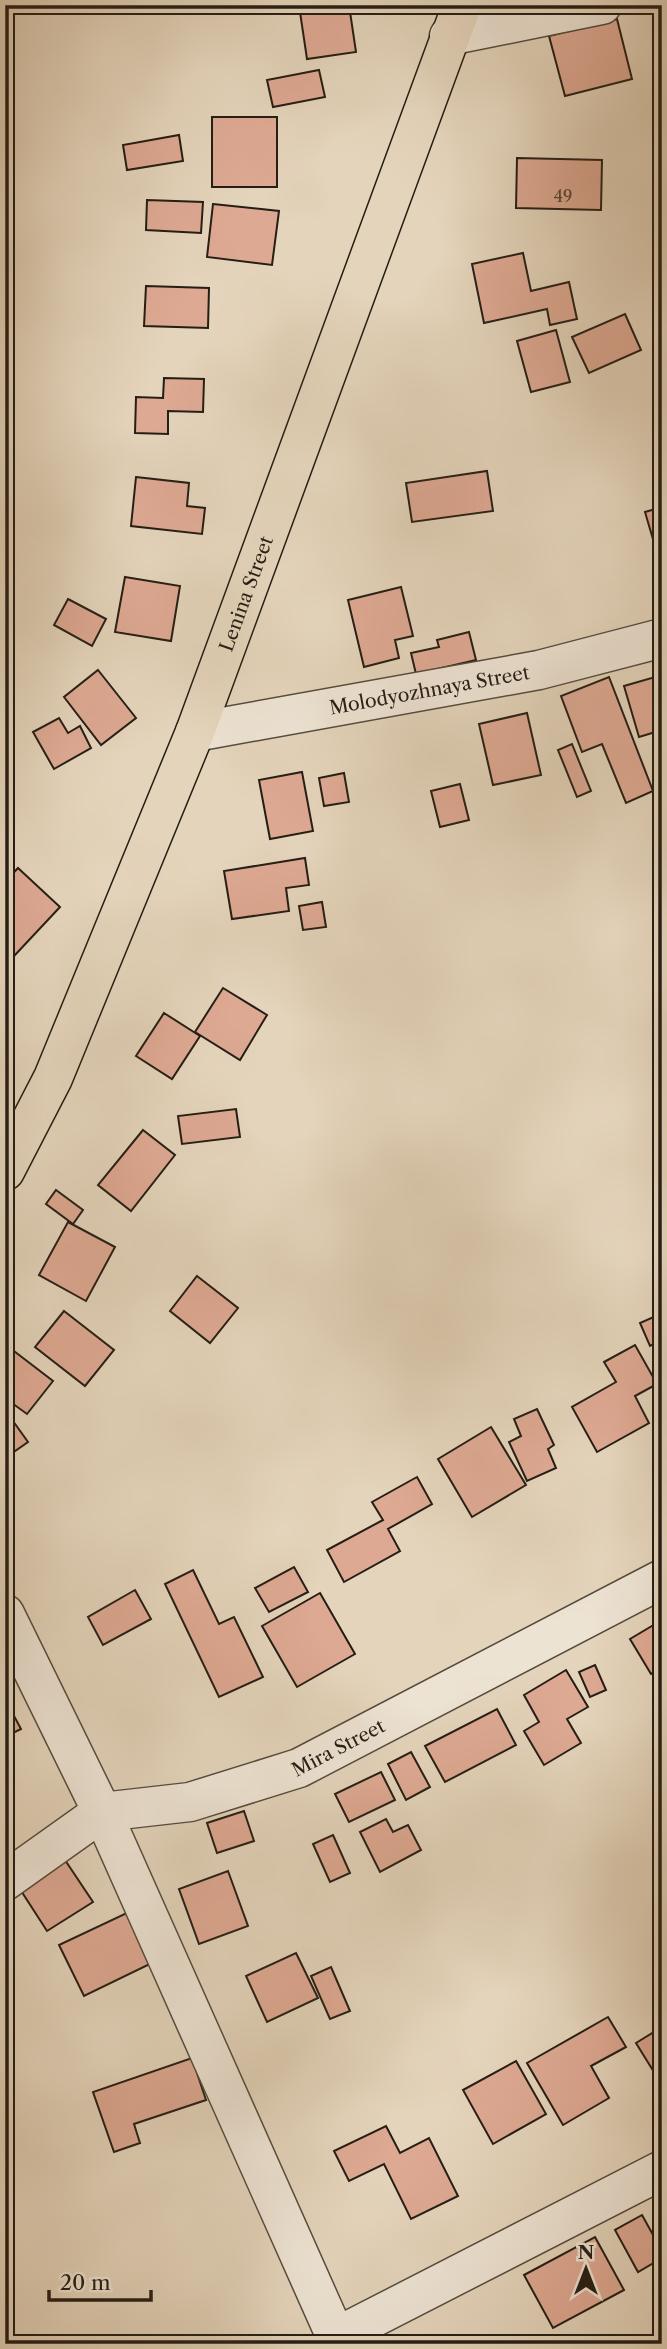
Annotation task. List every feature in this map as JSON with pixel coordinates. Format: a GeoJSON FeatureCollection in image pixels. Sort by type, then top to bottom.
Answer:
{"type":"FeatureCollection","features":[{"type":"Feature","properties":{"kind":"main road","name":"Lenina Street"},"geometry":{"type":"LineString","coordinates":[[5,1171],[53,1078],[195,732],[455,21]]}},
{"type":"Feature","properties":{"kind":"street"},"geometry":{"type":"LineString","coordinates":[[455,21],[602,5]]}},
{"type":"Feature","properties":{"kind":"street","name":"Molodyozhnaya Street"},"geometry":{"type":"LineString","coordinates":[[195,732],[539,670],[662,638]]}},
{"type":"Feature","properties":{"kind":"street","name":"Mira Street"},"geometry":{"type":"LineString","coordinates":[[5,1881],[102,1812],[190,1802],[299,1768],[662,1579]]}},
{"type":"Feature","properties":{"kind":"street"},"geometry":{"type":"LineString","coordinates":[[5,1614],[102,1812],[338,2340],[662,2171]]}},
{"type":"Feature","properties":{"kind":"building"},"geometry":{"type":"Polygon","coordinates":[[[349,5],[356,52],[307,59],[300,12],[349,5]]]}},
{"type":"Feature","properties":{"kind":"building"},"geometry":{"type":"Polygon","coordinates":[[[617,19],[632,79],[565,96],[549,36],[617,19]]]}},
{"type":"Feature","properties":{"kind":"building"},"geometry":{"type":"Polygon","coordinates":[[[319,70],[325,97],[273,107],[267,80],[319,70]]]}},
{"type":"Feature","properties":{"kind":"building"},"geometry":{"type":"Polygon","coordinates":[[[212,117],[277,117],[277,187],[212,187],[212,117]]]}},
{"type":"Feature","properties":{"kind":"building"},"geometry":{"type":"Polygon","coordinates":[[[179,135],[183,161],[127,170],[123,145],[179,135]]]}},
{"type":"Feature","properties":{"kind":"building"},"geometry":{"type":"Polygon","coordinates":[[[517,158],[602,160],[601,210],[516,208],[517,158]]]}},
{"type":"Feature","properties":{"kind":"building"},"geometry":{"type":"Polygon","coordinates":[[[147,200],[203,202],[201,233],[146,230],[147,200]]]}},
{"type":"Feature","properties":{"kind":"building"},"geometry":{"type":"Polygon","coordinates":[[[213,204],[279,211],[272,265],[207,257],[213,204]]]}},
{"type":"Feature","properties":{"kind":"building"},"geometry":{"type":"Polygon","coordinates":[[[523,253],[531,291],[569,282],[577,319],[550,325],[547,309],[484,323],[472,264],[523,253]]]}},
{"type":"Feature","properties":{"kind":"building"},"geometry":{"type":"Polygon","coordinates":[[[146,286],[209,288],[208,328],[144,326],[146,286]]]}},
{"type":"Feature","properties":{"kind":"building"},"geometry":{"type":"Polygon","coordinates":[[[625,314],[641,350],[589,373],[572,337],[625,314]]]}},
{"type":"Feature","properties":{"kind":"building"},"geometry":{"type":"Polygon","coordinates":[[[556,330],[570,382],[531,392],[517,341],[556,330]]]}},
{"type":"Feature","properties":{"kind":"building"},"geometry":{"type":"Polygon","coordinates":[[[164,378],[204,379],[203,412],[168,411],[168,434],[135,433],[136,397],[163,398],[164,378]]]}},
{"type":"Feature","properties":{"kind":"building"},"geometry":{"type":"Polygon","coordinates":[[[487,471],[493,511],[412,522],[406,483],[487,471]]]}},
{"type":"Feature","properties":{"kind":"building"},"geometry":{"type":"Polygon","coordinates":[[[136,477],[189,483],[187,506],[205,508],[202,534],[131,526],[136,477]]]}},
{"type":"Feature","properties":{"kind":"building"},"geometry":{"type":"Polygon","coordinates":[[[662,507],[662,570],[645,512],[662,507]]]}},
{"type":"Feature","properties":{"kind":"building"},"geometry":{"type":"Polygon","coordinates":[[[125,577],[180,586],[171,641],[115,632],[125,577]]]}},
{"type":"Feature","properties":{"kind":"building"},"geometry":{"type":"Polygon","coordinates":[[[401,587],[413,636],[395,640],[399,658],[364,667],[348,600],[401,587]]]}},
{"type":"Feature","properties":{"kind":"building"},"geometry":{"type":"Polygon","coordinates":[[[68,599],[106,619],[92,646],[54,625],[68,599]]]}},
{"type":"Feature","properties":{"kind":"building"},"geometry":{"type":"Polygon","coordinates":[[[469,632],[476,660],[416,674],[411,653],[439,647],[437,640],[469,632]]]}},
{"type":"Feature","properties":{"kind":"building"},"geometry":{"type":"Polygon","coordinates":[[[98,670],[136,718],[101,745],[64,697],[98,670]]]}},
{"type":"Feature","properties":{"kind":"building"},"geometry":{"type":"Polygon","coordinates":[[[662,675],[662,730],[639,737],[624,686],[662,675]]]}},
{"type":"Feature","properties":{"kind":"building"},"geometry":{"type":"Polygon","coordinates":[[[609,677],[653,791],[626,803],[602,744],[582,752],[561,696],[609,677]]]}},
{"type":"Feature","properties":{"kind":"building"},"geometry":{"type":"Polygon","coordinates":[[[527,713],[541,775],[493,785],[479,724],[527,713]]]}},
{"type":"Feature","properties":{"kind":"building"},"geometry":{"type":"Polygon","coordinates":[[[59,718],[68,733],[80,726],[91,748],[54,769],[33,732],[59,718]]]}},
{"type":"Feature","properties":{"kind":"building"},"geometry":{"type":"Polygon","coordinates":[[[572,744],[591,791],[577,797],[558,750],[572,744]]]}},
{"type":"Feature","properties":{"kind":"building"},"geometry":{"type":"Polygon","coordinates":[[[302,772],[313,831],[270,839],[259,780],[302,772]]]}},
{"type":"Feature","properties":{"kind":"building"},"geometry":{"type":"Polygon","coordinates":[[[344,773],[349,802],[324,806],[319,778],[344,773]]]}},
{"type":"Feature","properties":{"kind":"building"},"geometry":{"type":"Polygon","coordinates":[[[460,784],[469,820],[440,827],[431,791],[460,784]]]}},
{"type":"Feature","properties":{"kind":"building"},"geometry":{"type":"Polygon","coordinates":[[[305,858],[309,885],[286,888],[289,911],[232,919],[224,871],[305,858]]]}},
{"type":"Feature","properties":{"kind":"building"},"geometry":{"type":"Polygon","coordinates":[[[18,868],[60,907],[15,955],[5,945],[5,882],[18,868]]]}},
{"type":"Feature","properties":{"kind":"building"},"geometry":{"type":"Polygon","coordinates":[[[322,902],[326,927],[303,930],[299,906],[322,902]]]}},
{"type":"Feature","properties":{"kind":"building"},"geometry":{"type":"Polygon","coordinates":[[[223,988],[267,1015],[240,1060],[195,1032],[223,988]]]}},
{"type":"Feature","properties":{"kind":"building"},"geometry":{"type":"Polygon","coordinates":[[[164,1013],[200,1036],[172,1079],[136,1056],[164,1013]]]}},
{"type":"Feature","properties":{"kind":"building"},"geometry":{"type":"Polygon","coordinates":[[[236,1109],[240,1137],[182,1144],[178,1116],[236,1109]]]}},
{"type":"Feature","properties":{"kind":"building"},"geometry":{"type":"Polygon","coordinates":[[[143,1130],[175,1155],[131,1211],[98,1185],[143,1130]]]}},
{"type":"Feature","properties":{"kind":"building"},"geometry":{"type":"Polygon","coordinates":[[[56,1190],[83,1210],[73,1224],[46,1204],[56,1190]]]}},
{"type":"Feature","properties":{"kind":"building"},"geometry":{"type":"Polygon","coordinates":[[[68,1222],[115,1247],[86,1301],[39,1275],[68,1222]]]}},
{"type":"Feature","properties":{"kind":"building"},"geometry":{"type":"Polygon","coordinates":[[[197,1276],[238,1308],[210,1343],[170,1311],[197,1276]]]}},
{"type":"Feature","properties":{"kind":"building"},"geometry":{"type":"Polygon","coordinates":[[[64,1311],[114,1350],[85,1386],[35,1347],[64,1311]]]}},
{"type":"Feature","properties":{"kind":"building"},"geometry":{"type":"Polygon","coordinates":[[[658,1315],[662,1324],[662,1340],[650,1346],[640,1323],[658,1315]]]}},
{"type":"Feature","properties":{"kind":"building"},"geometry":{"type":"Polygon","coordinates":[[[635,1345],[657,1384],[635,1396],[649,1423],[597,1452],[572,1407],[616,1382],[604,1362],[635,1345]]]}},
{"type":"Feature","properties":{"kind":"building"},"geometry":{"type":"Polygon","coordinates":[[[10,1348],[53,1381],[27,1414],[5,1398],[5,1354],[10,1348]]]}},
{"type":"Feature","properties":{"kind":"building"},"geometry":{"type":"Polygon","coordinates":[[[537,1409],[554,1445],[548,1449],[556,1468],[527,1481],[509,1442],[521,1436],[514,1419],[537,1409]]]}},
{"type":"Feature","properties":{"kind":"building"},"geometry":{"type":"Polygon","coordinates":[[[8,1414],[28,1442],[5,1458],[5,1416],[8,1414]]]}},
{"type":"Feature","properties":{"kind":"building"},"geometry":{"type":"Polygon","coordinates":[[[491,1427],[526,1485],[472,1517],[438,1459],[491,1427]]]}},
{"type":"Feature","properties":{"kind":"building"},"geometry":{"type":"Polygon","coordinates":[[[417,1477],[432,1504],[388,1529],[400,1551],[344,1582],[327,1550],[383,1520],[372,1502],[417,1477]]]}},
{"type":"Feature","properties":{"kind":"building"},"geometry":{"type":"Polygon","coordinates":[[[294,1567],[308,1592],[269,1612],[255,1588],[294,1567]]]}},
{"type":"Feature","properties":{"kind":"building"},"geometry":{"type":"Polygon","coordinates":[[[193,1570],[219,1624],[234,1617],[263,1677],[219,1697],[165,1584],[193,1570]]]}},
{"type":"Feature","properties":{"kind":"building"},"geometry":{"type":"Polygon","coordinates":[[[135,1590],[151,1619],[103,1645],[88,1617],[135,1590]]]}},
{"type":"Feature","properties":{"kind":"building"},"geometry":{"type":"Polygon","coordinates":[[[320,1593],[355,1654],[297,1687],[262,1626],[320,1593]]]}},
{"type":"Feature","properties":{"kind":"building"},"geometry":{"type":"Polygon","coordinates":[[[662,1620],[662,1668],[651,1674],[630,1639],[662,1620]]]}},
{"type":"Feature","properties":{"kind":"building"},"geometry":{"type":"Polygon","coordinates":[[[595,1665],[606,1690],[590,1697],[579,1672],[595,1665]]]}},
{"type":"Feature","properties":{"kind":"building"},"geometry":{"type":"Polygon","coordinates":[[[566,1670],[588,1707],[567,1719],[581,1743],[544,1765],[524,1731],[539,1722],[524,1695],[566,1670]]]}},
{"type":"Feature","properties":{"kind":"building"},"geometry":{"type":"Polygon","coordinates":[[[5,1699],[21,1729],[5,1737],[5,1699]]]}},
{"type":"Feature","properties":{"kind":"building"},"geometry":{"type":"Polygon","coordinates":[[[497,1709],[516,1745],[445,1782],[425,1746],[497,1709]]]}},
{"type":"Feature","properties":{"kind":"building"},"geometry":{"type":"Polygon","coordinates":[[[411,1752],[430,1787],[406,1800],[388,1764],[411,1752]]]}},
{"type":"Feature","properties":{"kind":"building"},"geometry":{"type":"Polygon","coordinates":[[[381,1772],[395,1800],[349,1822],[335,1794],[381,1772]]]}},
{"type":"Feature","properties":{"kind":"building"},"geometry":{"type":"Polygon","coordinates":[[[244,1811],[254,1841],[217,1853],[207,1823],[244,1811]]]}},
{"type":"Feature","properties":{"kind":"building"},"geometry":{"type":"Polygon","coordinates":[[[386,1819],[393,1832],[408,1825],[421,1850],[380,1872],[360,1832],[386,1819]]]}},
{"type":"Feature","properties":{"kind":"building"},"geometry":{"type":"Polygon","coordinates":[[[333,1835],[350,1873],[330,1882],[313,1844],[333,1835]]]}},
{"type":"Feature","properties":{"kind":"building"},"geometry":{"type":"Polygon","coordinates":[[[63,1857],[93,1902],[47,1931],[18,1886],[63,1857]]]}},
{"type":"Feature","properties":{"kind":"building"},"geometry":{"type":"Polygon","coordinates":[[[228,1871],[248,1926],[199,1944],[179,1889],[228,1871]]]}},
{"type":"Feature","properties":{"kind":"building"},"geometry":{"type":"Polygon","coordinates":[[[131,1911],[156,1961],[84,1996],[59,1945],[131,1911]]]}},
{"type":"Feature","properties":{"kind":"building"},"geometry":{"type":"Polygon","coordinates":[[[296,1953],[318,1998],[267,2022],[246,1976],[296,1953]]]}},
{"type":"Feature","properties":{"kind":"building"},"geometry":{"type":"Polygon","coordinates":[[[331,1967],[350,2011],[330,2019],[311,1976],[331,1967]]]}},
{"type":"Feature","properties":{"kind":"building"},"geometry":{"type":"Polygon","coordinates":[[[608,2017],[626,2047],[591,2066],[609,2098],[563,2125],[527,2063],[608,2017]]]}},
{"type":"Feature","properties":{"kind":"building"},"geometry":{"type":"Polygon","coordinates":[[[662,2027],[662,2085],[636,2043],[662,2027]]]}},
{"type":"Feature","properties":{"kind":"building"},"geometry":{"type":"Polygon","coordinates":[[[192,2058],[206,2100],[134,2124],[140,2143],[114,2152],[93,2092],[192,2058]]]}},
{"type":"Feature","properties":{"kind":"building"},"geometry":{"type":"Polygon","coordinates":[[[516,2061],[546,2114],[493,2144],[463,2090],[516,2061]]]}},
{"type":"Feature","properties":{"kind":"building"},"geometry":{"type":"Polygon","coordinates":[[[386,2126],[400,2153],[429,2138],[458,2196],[411,2219],[384,2164],[349,2181],[334,2151],[386,2126]]]}},
{"type":"Feature","properties":{"kind":"building"},"geometry":{"type":"Polygon","coordinates":[[[642,2215],[662,2251],[662,2258],[638,2272],[615,2230],[642,2215]]]}},
{"type":"Feature","properties":{"kind":"building"},"geometry":{"type":"Polygon","coordinates":[[[595,2237],[624,2290],[553,2328],[524,2275],[595,2237]]]}}]}
